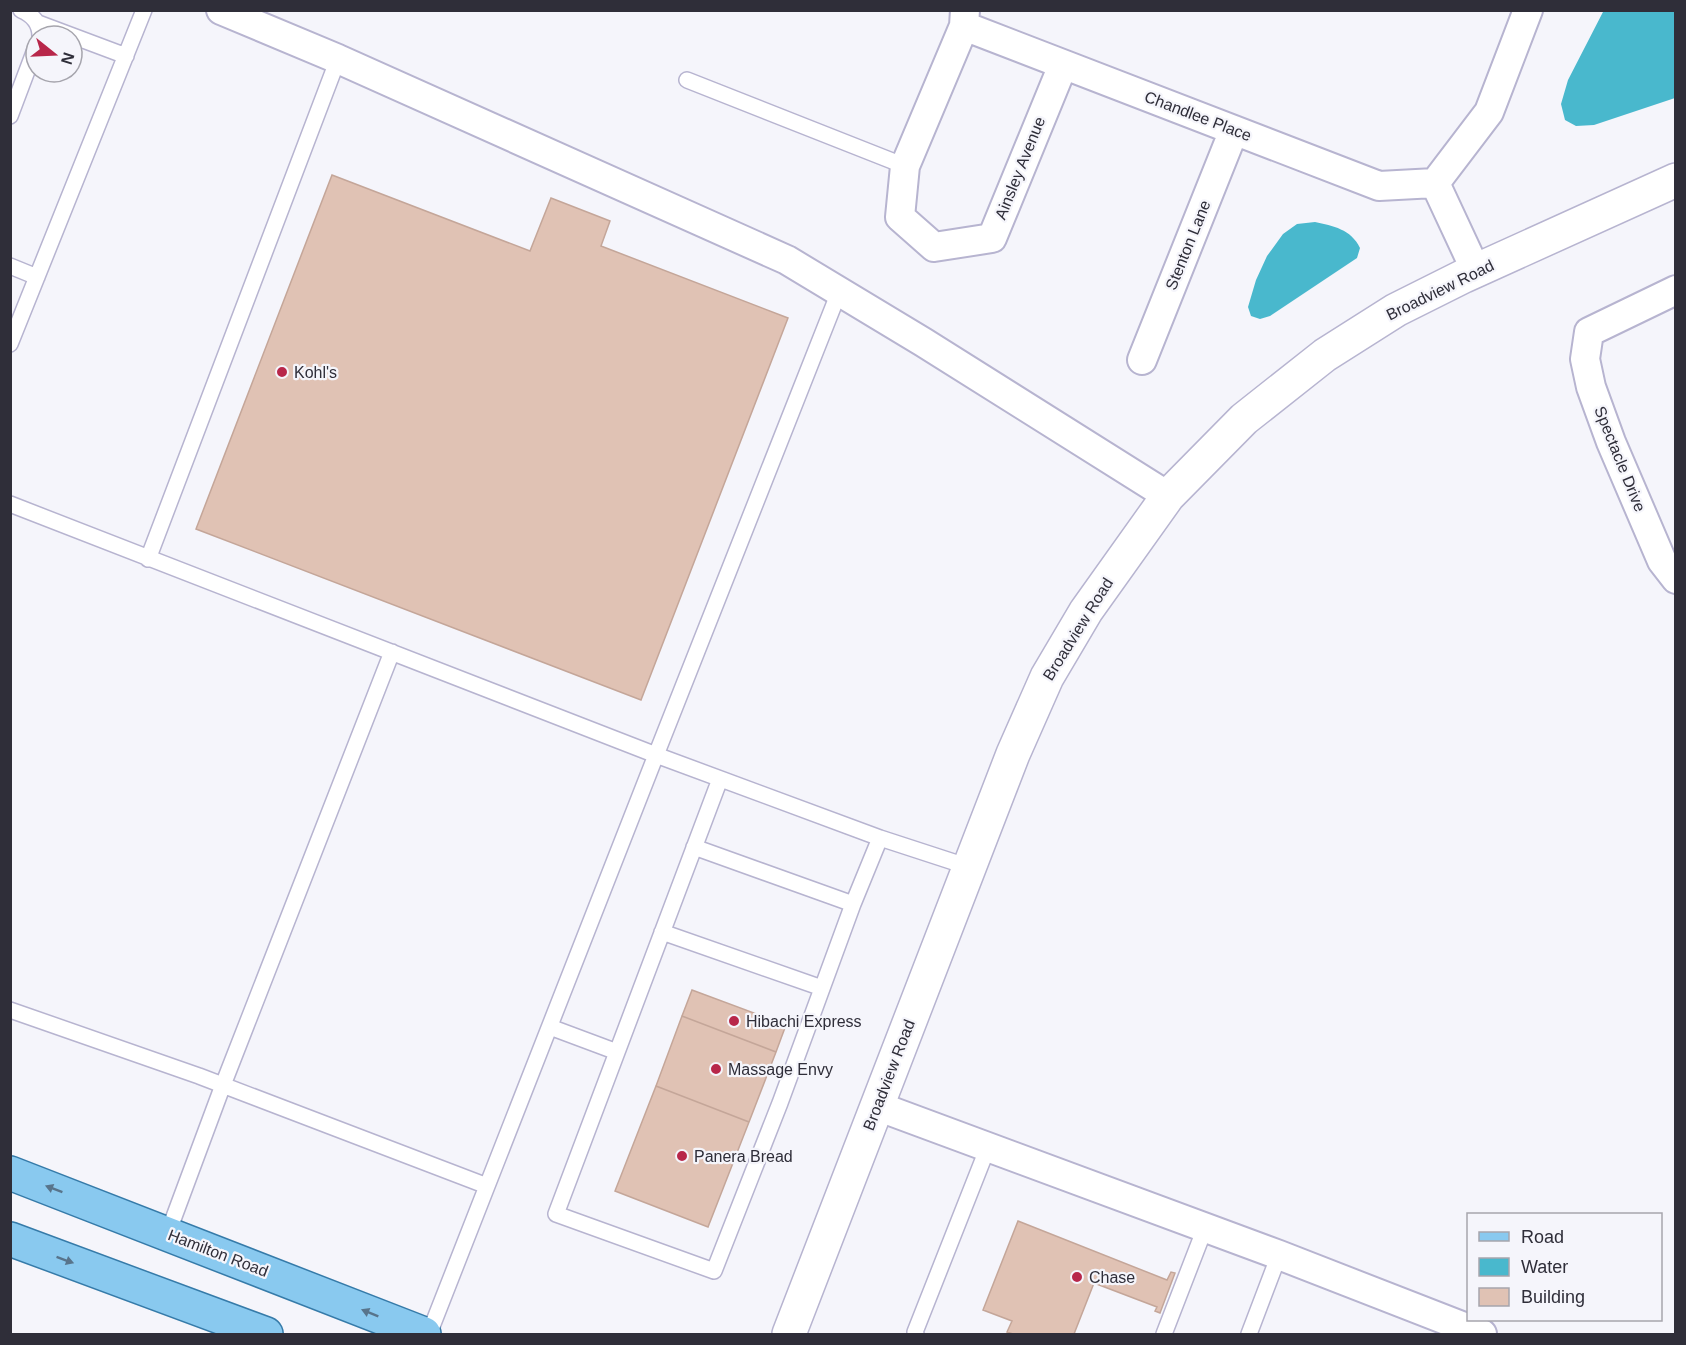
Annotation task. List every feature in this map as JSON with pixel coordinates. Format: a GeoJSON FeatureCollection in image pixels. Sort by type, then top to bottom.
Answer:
{"type":"FeatureCollection","features":[{"type":"Feature","properties":{"kind":"main road","name":"Hamilton Road"},"geometry":{"type":"LineString","coordinates":[[10,1173],[424,1335]]}},
{"type":"Feature","properties":{"kind":"main road"},"geometry":{"type":"LineString","coordinates":[[10,1239],[266,1335]]}},
{"type":"Feature","properties":{"kind":"street"},"geometry":{"type":"LineString","coordinates":[[221,10],[338,59],[787,260],[923,342],[1168,496]]}},
{"type":"Feature","properties":{"kind":"street"},"geometry":{"type":"LineString","coordinates":[[1476,271],[1435,183],[1489,112],[1528,10]]}},
{"type":"Feature","properties":{"kind":"street","name":"Chandlee Place"},"geometry":{"type":"LineString","coordinates":[[964,18],[1063,65],[1379,186],[1435,183]]}},
{"type":"Feature","properties":{"kind":"street","name":"Ainsley Avenue"},"geometry":{"type":"LineString","coordinates":[[964,18],[905,166],[900,217],[934,248],[992,238],[1063,65]]}},
{"type":"Feature","properties":{"kind":"street","name":"Stenton Lane"},"geometry":{"type":"LineString","coordinates":[[1142,360],[1234,130]]}},
{"type":"Feature","properties":{"kind":"street","name":"Broadview Road"},"geometry":{"type":"LineString","coordinates":[[789,1335],[1013,753],[1047,677],[1086,610],[1168,496],[1244,419],[1325,355],[1396,310],[1676,180]]}},
{"type":"Feature","properties":{"kind":"street","name":"Spectacle Drive"},"geometry":{"type":"LineString","coordinates":[[1676,290],[1589,332],[1586,359],[1591,387],[1611,442],[1662,561],[1676,579]]}},
{"type":"Feature","properties":{"kind":"street"},"geometry":{"type":"LineString","coordinates":[[878,1106],[1279,1255],[1482,1335]]}},
{"type":"Feature","properties":{"kind":"lane"},"geometry":{"type":"LineString","coordinates":[[21,10],[29,14],[35,24]]}},
{"type":"Feature","properties":{"kind":"lane"},"geometry":{"type":"LineString","coordinates":[[10,344],[144,10]]}},
{"type":"Feature","properties":{"kind":"lane"},"geometry":{"type":"LineString","coordinates":[[84,43],[126,56]]}},
{"type":"Feature","properties":{"kind":"lane"},"geometry":{"type":"LineString","coordinates":[[148,559],[338,59]]}},
{"type":"Feature","properties":{"kind":"lane"},"geometry":{"type":"LineString","coordinates":[[10,116],[24,79]]}},
{"type":"Feature","properties":{"kind":"lane"},"geometry":{"type":"LineString","coordinates":[[687,80],[905,166]]}},
{"type":"Feature","properties":{"kind":"lane"},"geometry":{"type":"LineString","coordinates":[[10,267],[37,277]]}},
{"type":"Feature","properties":{"kind":"lane"},"geometry":{"type":"LineString","coordinates":[[429,1335],[839,292]]}},
{"type":"Feature","properties":{"kind":"lane"},"geometry":{"type":"LineString","coordinates":[[10,504],[656,755],[880,838],[969,867]]}},
{"type":"Feature","properties":{"kind":"lane"},"geometry":{"type":"LineString","coordinates":[[168,1233],[223,1085],[392,652]]}},
{"type":"Feature","properties":{"kind":"lane"},"geometry":{"type":"LineString","coordinates":[[720,779],[556,1214],[714,1270],[880,838]]}},
{"type":"Feature","properties":{"kind":"lane"},"geometry":{"type":"LineString","coordinates":[[694,847],[853,904]]}},
{"type":"Feature","properties":{"kind":"lane"},"geometry":{"type":"LineString","coordinates":[[662,932],[822,988]]}},
{"type":"Feature","properties":{"kind":"lane"},"geometry":{"type":"LineString","coordinates":[[10,1010],[223,1085],[487,1186]]}},
{"type":"Feature","properties":{"kind":"lane"},"geometry":{"type":"LineString","coordinates":[[550,1027],[617,1052]]}},
{"type":"Feature","properties":{"kind":"lane"},"geometry":{"type":"LineString","coordinates":[[916,1335],[919,1321],[988,1147]]}},
{"type":"Feature","properties":{"kind":"lane"},"geometry":{"type":"LineString","coordinates":[[1164,1335],[1205,1228]]}},
{"type":"Feature","properties":{"kind":"lane"},"geometry":{"type":"LineString","coordinates":[[1249,1335],[1279,1255]]}},
{"type":"Feature","properties":{"kind":"water"},"geometry":{"type":"Polygon","coordinates":[[[1604,10],[1675,11],[1675,98],[1594,125],[1576,126],[1565,120],[1561,104],[1568,80],[1604,10]]]}},
{"type":"Feature","properties":{"kind":"water"},"geometry":{"type":"Polygon","coordinates":[[[1315,222],[1341,229],[1352,236],[1360,248],[1357,258],[1270,316],[1260,319],[1251,316],[1248,307],[1256,280],[1267,256],[1283,234],[1297,224],[1315,222]]]}},
{"type":"Feature","properties":{"kind":"building"},"geometry":{"type":"Polygon","coordinates":[[[332,175],[530,251],[551,198],[610,221],[601,246],[788,318],[641,700],[196,529],[332,175]]]}},
{"type":"Feature","properties":{"kind":"building","name":"Hibachi Express"},"geometry":{"type":"Polygon","coordinates":[[[692,990],[786,1025],[776,1052],[682,1016],[692,990]]]}},
{"type":"Feature","properties":{"kind":"building","name":"Massage Envy"},"geometry":{"type":"Polygon","coordinates":[[[682,1016],[776,1052],[749,1122],[656,1086],[682,1016]]]}},
{"type":"Feature","properties":{"kind":"building","name":"Panera Bread"},"geometry":{"type":"Polygon","coordinates":[[[656,1086],[749,1122],[708,1227],[615,1191],[656,1086]]]}},
{"type":"Feature","properties":{"kind":"building","name":"Chase"},"geometry":{"type":"Polygon","coordinates":[[[1018,1221],[1167,1280],[1171,1272],[1175,1273],[1160,1313],[1155,1311],[1157,1307],[1094,1283],[1074,1334],[1013,1334],[1007,1332],[1012,1321],[983,1310],[1018,1221]]]}},
{"type":"Feature","properties":{"kind":"place","name":"Kohl's"},"geometry":{"type":"Point","coordinates":[282,372]}},
{"type":"Feature","properties":{"kind":"place","name":"Hibachi Express"},"geometry":{"type":"Point","coordinates":[734,1021]}},
{"type":"Feature","properties":{"kind":"place","name":"Massage Envy"},"geometry":{"type":"Point","coordinates":[716,1069]}},
{"type":"Feature","properties":{"kind":"place","name":"Panera Bread"},"geometry":{"type":"Point","coordinates":[682,1156]}},
{"type":"Feature","properties":{"kind":"place","name":"Chase"},"geometry":{"type":"Point","coordinates":[1077,1277]}}]}
